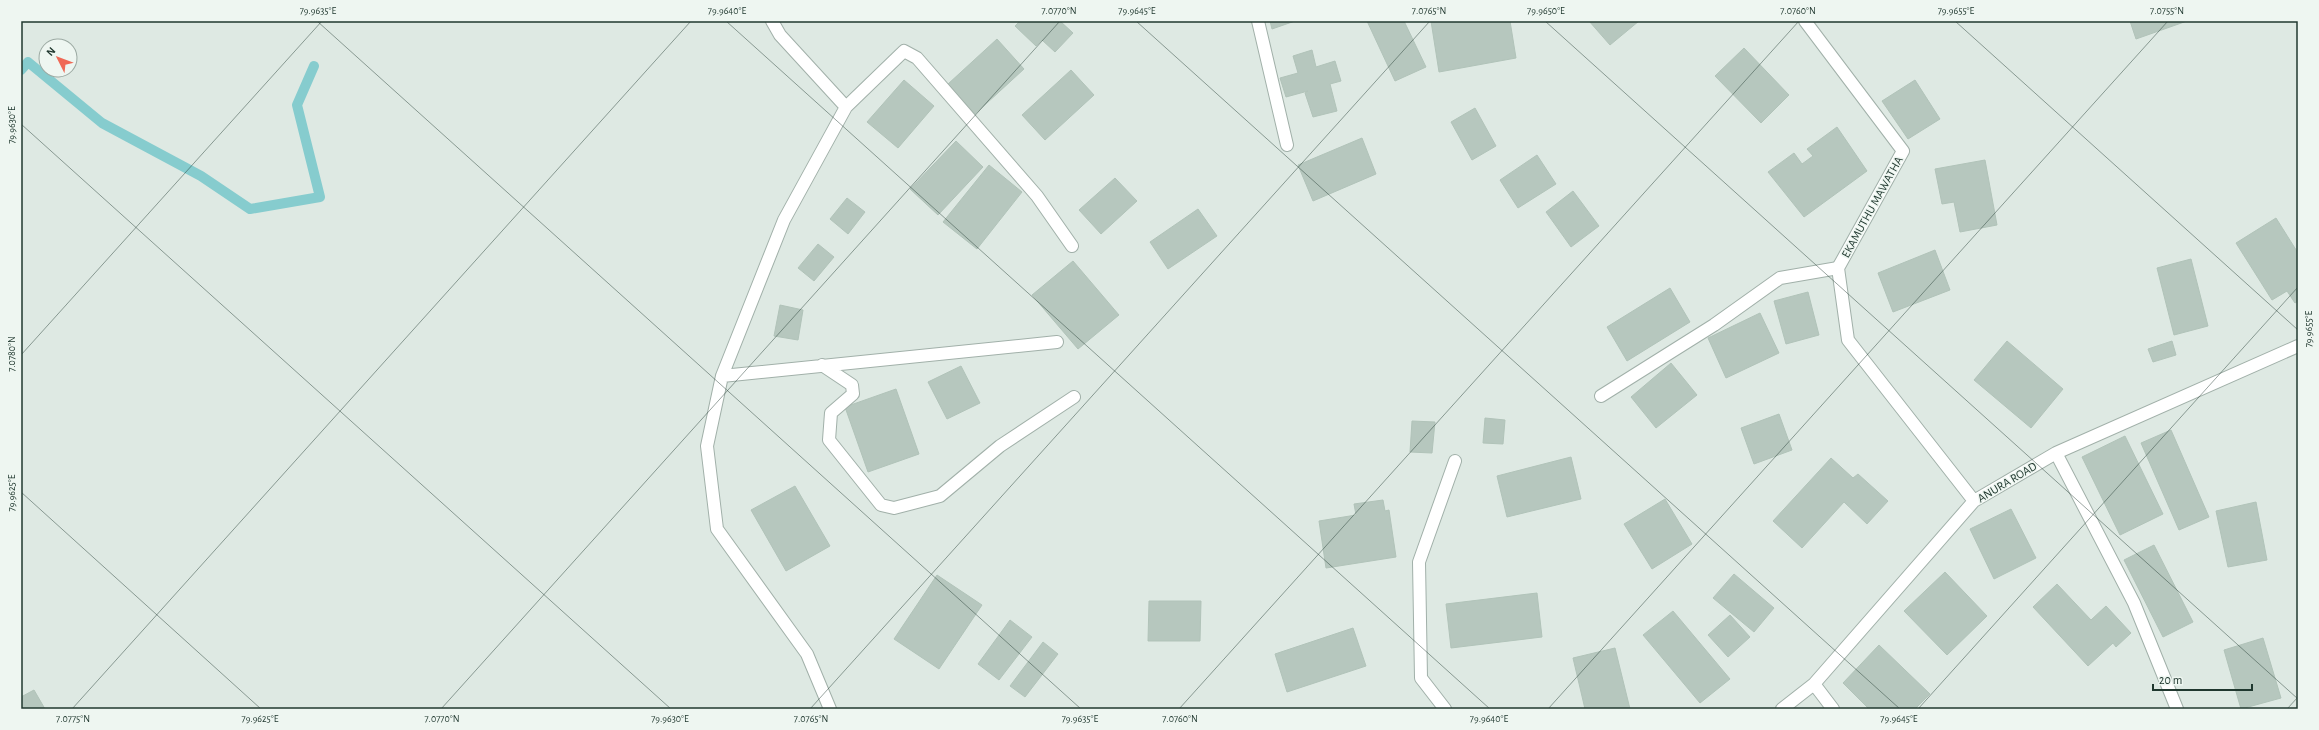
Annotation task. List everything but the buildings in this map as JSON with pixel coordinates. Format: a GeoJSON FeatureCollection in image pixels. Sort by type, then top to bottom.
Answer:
{"type":"FeatureCollection","features":[{"type":"Feature","properties":{"kind":"street"},"geometry":{"type":"LineString","coordinates":[[772,21],[780,35],[846,107]]}},
{"type":"Feature","properties":{"kind":"street"},"geometry":{"type":"LineString","coordinates":[[1258,21],[1287,145]]}},
{"type":"Feature","properties":{"kind":"street","name":"EKAMUTHU MAWATHA"},"geometry":{"type":"LineString","coordinates":[[1805,21],[1903,151],[1838,268],[1848,340],[1974,501]]}},
{"type":"Feature","properties":{"kind":"street"},"geometry":{"type":"LineString","coordinates":[[830,709],[807,654],[717,529],[707,446],[722,376],[784,220],[846,107],[904,51],[918,58],[1037,196],[1072,246]]}},
{"type":"Feature","properties":{"kind":"street"},"geometry":{"type":"LineString","coordinates":[[1601,396],[1714,324],[1780,278],[1838,268]]}},
{"type":"Feature","properties":{"kind":"street"},"geometry":{"type":"LineString","coordinates":[[722,376],[1057,342]]}},
{"type":"Feature","properties":{"kind":"street","name":"ANURA ROAD"},"geometry":{"type":"LineString","coordinates":[[1782,709],[1814,684],[1974,501],[2056,453],[2298,346]]}},
{"type":"Feature","properties":{"kind":"street"},"geometry":{"type":"LineString","coordinates":[[822,365],[852,385],[853,394],[831,413],[829,440],[881,505],[894,508],[940,496],[1000,446],[1074,397]]}},
{"type":"Feature","properties":{"kind":"street"},"geometry":{"type":"LineString","coordinates":[[2056,453],[2134,603],[2177,709]]}},
{"type":"Feature","properties":{"kind":"street"},"geometry":{"type":"LineString","coordinates":[[1445,709],[1421,678],[1419,562],[1455,461]]}},
{"type":"Feature","properties":{"kind":"street"},"geometry":{"type":"LineString","coordinates":[[1814,684],[1833,709]]}},
{"type":"Feature","properties":{"kind":"waterway"},"geometry":{"type":"LineString","coordinates":[[21,70],[28,62],[102,123],[201,176],[250,209],[320,197],[297,105],[314,66]]}}]}
